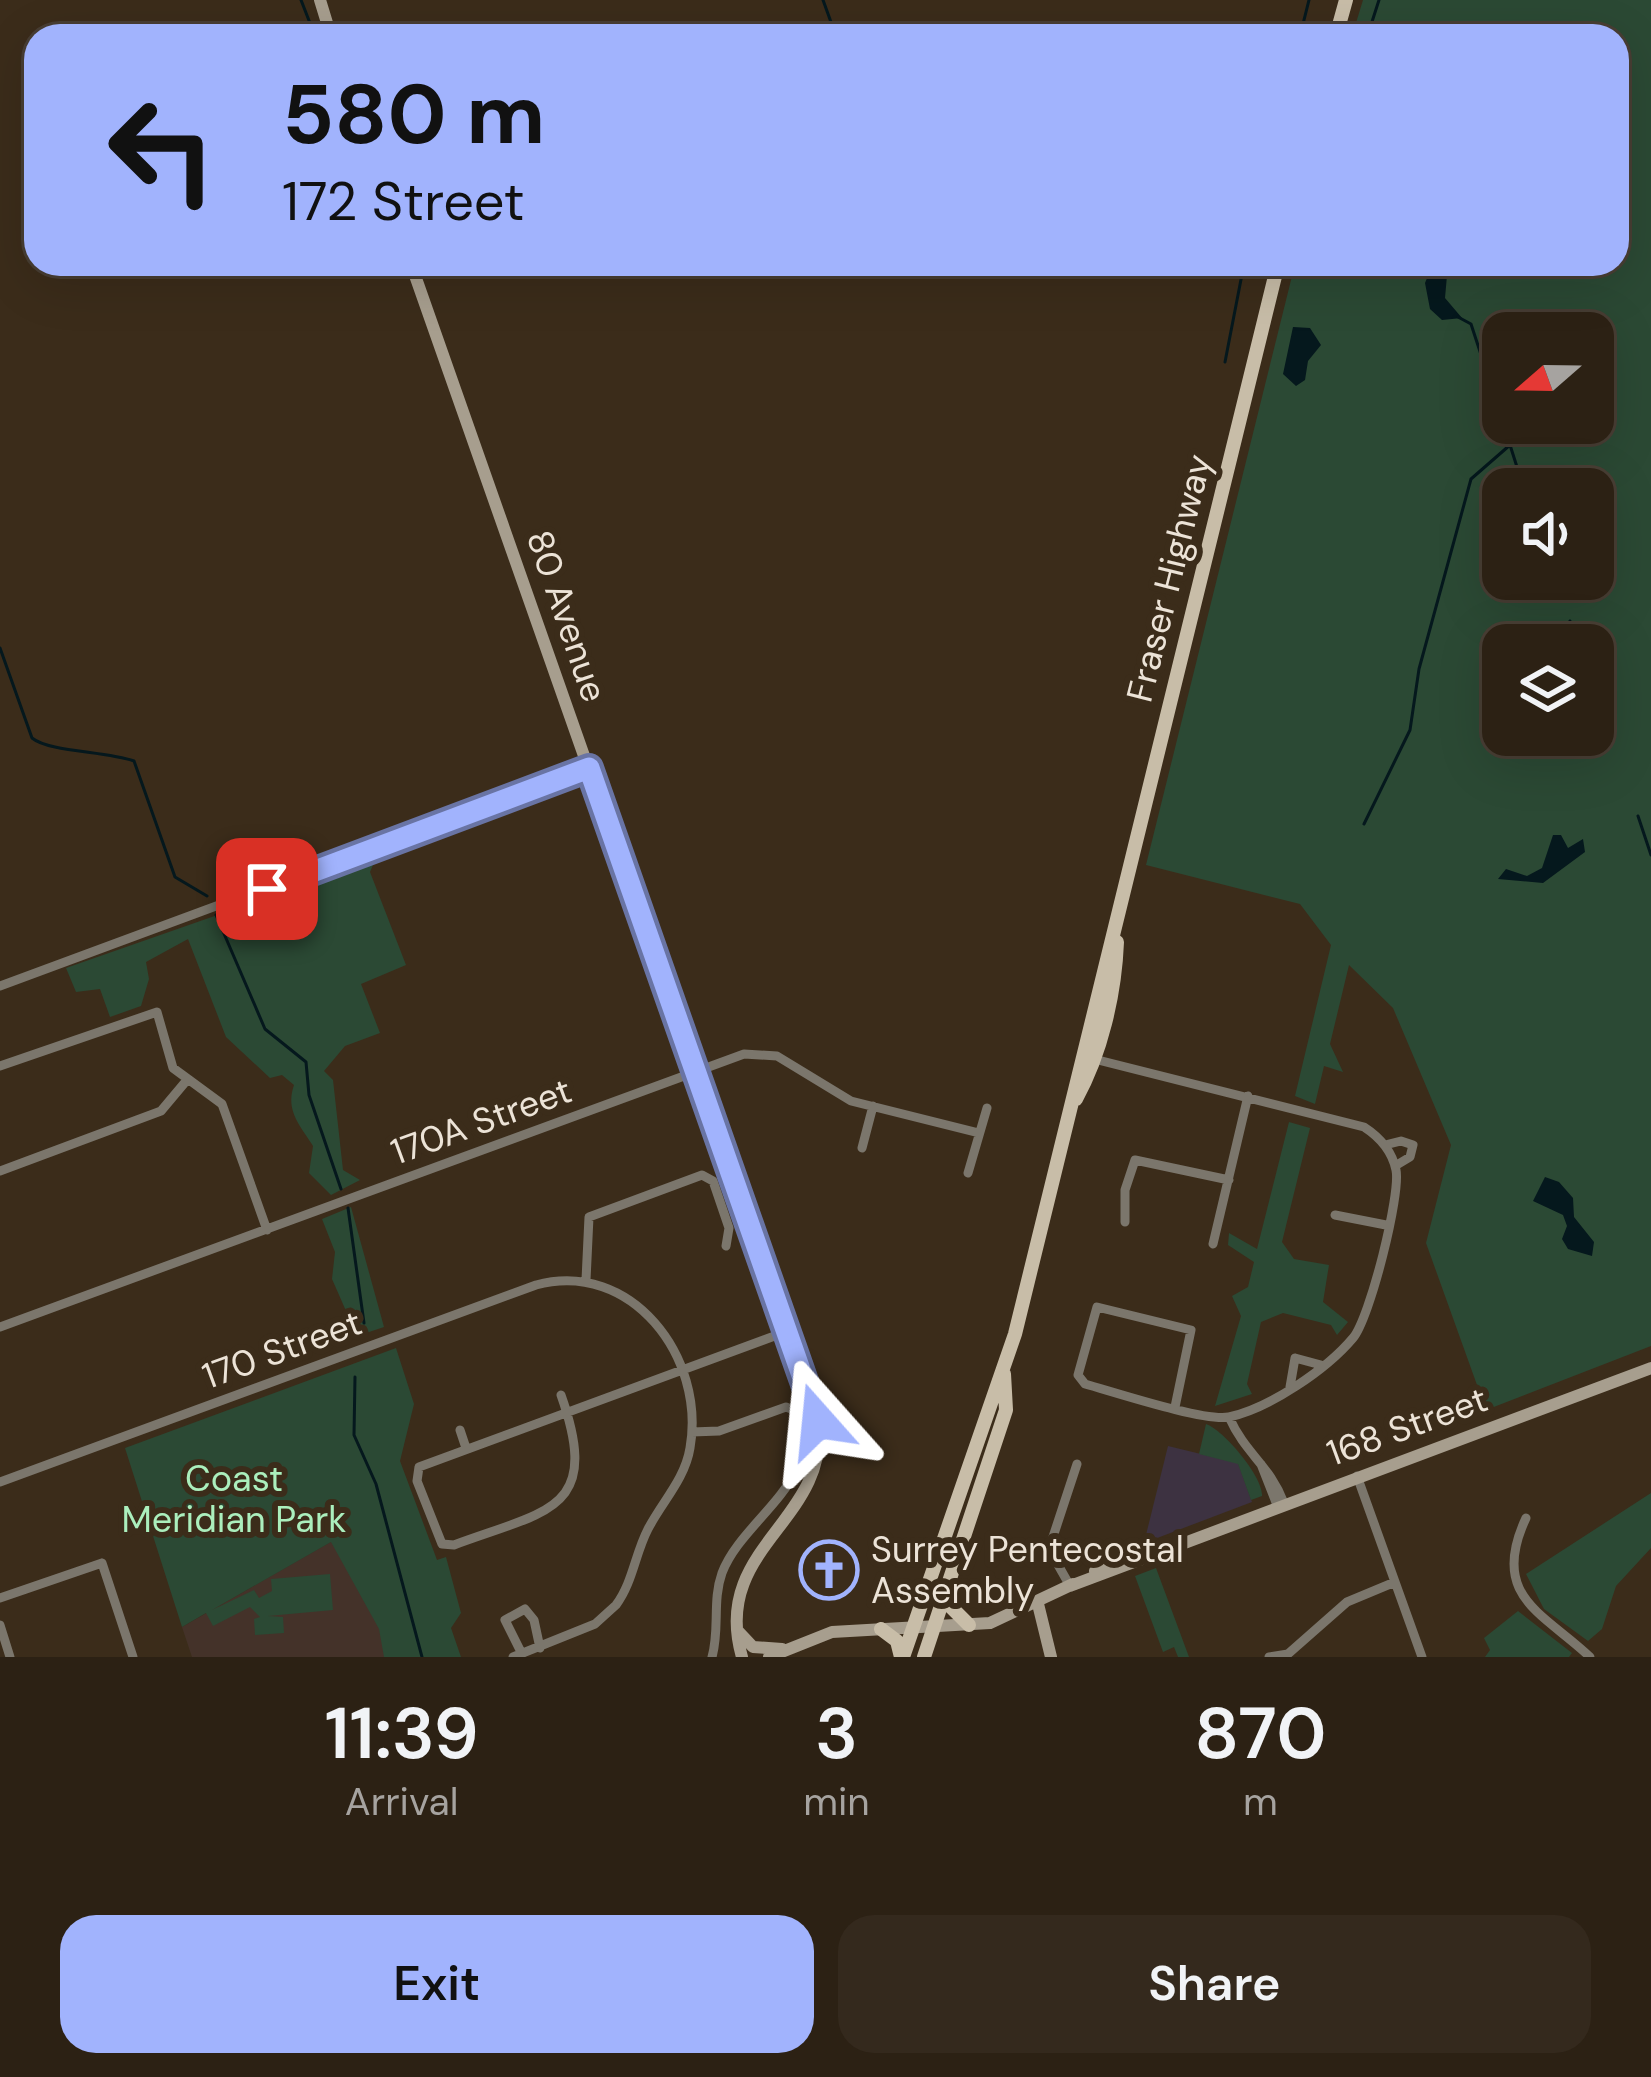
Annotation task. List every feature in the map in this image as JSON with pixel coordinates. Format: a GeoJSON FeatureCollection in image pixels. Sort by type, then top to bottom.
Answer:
{"type":"FeatureCollection","features":[{"type":"Feature","properties":{"kind":"main road","name":"80 Avenue"},"geometry":{"type":"LineString","coordinates":[[415,276],[818,1421],[818,1457],[802,1498],[748,1567],[735,1623],[742,1657]]}},
{"type":"Feature","properties":{"kind":"main road","name":"Fraser Highway"},"geometry":{"type":"LineString","coordinates":[[902,1657],[1004,1368],[1275,276]]}},
{"type":"Feature","properties":{"kind":"main road","name":"Fraser Highway"},"geometry":{"type":"LineString","coordinates":[[1067,1115],[1094,1059],[1116,972],[1119,908]]}},
{"type":"Feature","properties":{"kind":"main road"},"geometry":{"type":"LineString","coordinates":[[1101,978],[1104,1019]]}},
{"type":"Feature","properties":{"kind":"main road","name":"Fraser Highway"},"geometry":{"type":"LineString","coordinates":[[923,1657],[1006,1410],[1004,1368]]}},
{"type":"Feature","properties":{"kind":"main road","name":"168 Street"},"geometry":{"type":"LineString","coordinates":[[769,1657],[820,1634],[1004,1619],[1070,1586],[1185,1540],[1651,1368]]}},
{"type":"Feature","properties":{"kind":"main road"},"geometry":{"type":"LineString","coordinates":[[943,1599],[969,1625]]}},
{"type":"Feature","properties":{"kind":"main road"},"geometry":{"type":"LineString","coordinates":[[1038,1604],[1051,1657]]}},
{"type":"Feature","properties":{"kind":"main road"},"geometry":{"type":"LineString","coordinates":[[735,1623],[753,1646],[784,1648]]}},
{"type":"Feature","properties":{"kind":"main road"},"geometry":{"type":"LineString","coordinates":[[881,1629],[897,1641],[902,1657]]}},
{"type":"Feature","properties":{"kind":"street"},"geometry":{"type":"LineString","coordinates":[[0,986],[589,768]]}},
{"type":"Feature","properties":{"kind":"street"},"geometry":{"type":"LineString","coordinates":[[0,1066],[157,1012],[169,1061],[222,1104],[267,1230]]}},
{"type":"Feature","properties":{"kind":"street","name":"170A Street"},"geometry":{"type":"LineString","coordinates":[[0,1327],[744,1054],[770,1054],[848,1100],[979,1132]]}},
{"type":"Feature","properties":{"kind":"street"},"geometry":{"type":"LineString","coordinates":[[1094,1059],[1364,1127],[1385,1145],[1395,1166],[1397,1189],[1375,1297],[1350,1342],[1290,1388],[1229,1417],[1175,1408],[1080,1380],[1097,1307],[1191,1330],[1175,1408]]}},
{"type":"Feature","properties":{"kind":"street"},"geometry":{"type":"LineString","coordinates":[[0,1171],[160,1111],[187,1080]]}},
{"type":"Feature","properties":{"kind":"street"},"geometry":{"type":"LineString","coordinates":[[1213,1244],[1248,1096]]}},
{"type":"Feature","properties":{"kind":"street"},"geometry":{"type":"LineString","coordinates":[[862,1148],[873,1106]]}},
{"type":"Feature","properties":{"kind":"street"},"geometry":{"type":"LineString","coordinates":[[968,1173],[987,1108]]}},
{"type":"Feature","properties":{"kind":"street"},"geometry":{"type":"LineString","coordinates":[[1385,1145],[1401,1141],[1414,1145],[1411,1157],[1395,1166]]}},
{"type":"Feature","properties":{"kind":"street"},"geometry":{"type":"LineString","coordinates":[[1125,1222],[1125,1190],[1135,1160],[1229,1180]]}},
{"type":"Feature","properties":{"kind":"street"},"geometry":{"type":"LineString","coordinates":[[586,1280],[589,1216],[707,1175],[729,1228],[726,1246]]}},
{"type":"Feature","properties":{"kind":"street"},"geometry":{"type":"LineString","coordinates":[[1335,1215],[1386,1225]]}},
{"type":"Feature","properties":{"kind":"street","name":"170 Street"},"geometry":{"type":"LineString","coordinates":[[0,1481],[536,1285],[601,1283],[648,1313],[679,1370]]}},
{"type":"Feature","properties":{"kind":"street"},"geometry":{"type":"LineString","coordinates":[[561,1395],[566,1411],[578,1461],[562,1498],[538,1514],[444,1545],[417,1469],[466,1448],[566,1411],[788,1331]]}},
{"type":"Feature","properties":{"kind":"street"},"geometry":{"type":"LineString","coordinates":[[1290,1388],[1295,1358],[1321,1364]]}},
{"type":"Feature","properties":{"kind":"street"},"geometry":{"type":"LineString","coordinates":[[539,1651],[534,1620],[525,1609],[505,1621],[518,1655],[539,1651],[598,1622],[621,1598],[646,1533],[684,1471],[692,1432],[679,1370]]}},
{"type":"Feature","properties":{"kind":"street"},"geometry":{"type":"LineString","coordinates":[[692,1432],[719,1431],[786,1407],[795,1412],[800,1429],[798,1463],[790,1485],[743,1537],[722,1574],[713,1654]]}},
{"type":"Feature","properties":{"kind":"street"},"geometry":{"type":"LineString","coordinates":[[1229,1417],[1281,1504]]}},
{"type":"Feature","properties":{"kind":"street"},"geometry":{"type":"LineString","coordinates":[[460,1430],[466,1448]]}},
{"type":"Feature","properties":{"kind":"street"},"geometry":{"type":"LineString","coordinates":[[1070,1586],[1049,1549],[1077,1464]]}},
{"type":"Feature","properties":{"kind":"street"},"geometry":{"type":"LineString","coordinates":[[1357,1476],[1422,1657]]}},
{"type":"Feature","properties":{"kind":"street"},"geometry":{"type":"LineString","coordinates":[[1526,1519],[1515,1554],[1522,1597],[1541,1622],[1590,1657]]}},
{"type":"Feature","properties":{"kind":"street"},"geometry":{"type":"LineString","coordinates":[[0,1598],[104,1559],[134,1657]]}},
{"type":"Feature","properties":{"kind":"street"},"geometry":{"type":"LineString","coordinates":[[1269,1657],[1289,1656],[1347,1602],[1394,1582]]}},
{"type":"Feature","properties":{"kind":"street"},"geometry":{"type":"LineString","coordinates":[[0,1625],[10,1657]]}},
{"type":"Feature","properties":{"kind":"shaded area"},"geometry":{"type":"Polygon","coordinates":[[[1428,276],[1447,276],[1445,298],[1462,318],[1442,320],[1430,309],[1428,276]]]}},
{"type":"Feature","properties":{"kind":"shaded area"},"geometry":{"type":"Polygon","coordinates":[[[1293,327],[1310,328],[1321,345],[1308,361],[1305,380],[1296,386],[1283,374],[1293,327]]]}},
{"type":"Feature","properties":{"kind":"shaded area"},"geometry":{"type":"Polygon","coordinates":[[[1553,835],[1561,835],[1568,848],[1583,839],[1585,852],[1543,883],[1498,879],[1506,869],[1527,876],[1542,868],[1553,835]]]}},
{"type":"Feature","properties":{"kind":"shaded area"},"geometry":{"type":"Polygon","coordinates":[[[1545,1177],[1559,1182],[1573,1198],[1574,1217],[1594,1242],[1592,1256],[1568,1249],[1562,1239],[1567,1226],[1563,1215],[1533,1201],[1545,1177]]]}},
{"type":"Feature","properties":{"kind":"shaded area"},"geometry":{"type":"Polygon","coordinates":[[[1168,1446],[1238,1463],[1252,1502],[1144,1543],[1168,1446]]]}},
{"type":"Feature","properties":{"kind":"shaded area"},"geometry":{"type":"Polygon","coordinates":[[[371,1519],[415,1657],[192,1657],[182,1627],[371,1519]]]}},
{"type":"Feature","properties":{"kind":"green space"},"geometry":{"type":"Polygon","coordinates":[[[1363,0],[1651,0],[1651,1346],[1486,1410],[1426,1243],[1451,1145],[1393,1008],[1349,965],[1330,1044],[1343,1072],[1324,1066],[1315,1104],[1295,1096],[1331,945],[1300,904],[1146,865],[1292,276],[1629,276],[1629,24],[1356,24],[1363,0]]]}},
{"type":"Feature","properties":{"kind":"green space"},"geometry":{"type":"Polygon","coordinates":[[[375,860],[370,872],[406,965],[361,984],[380,1033],[345,1046],[324,1071],[333,1080],[343,1170],[360,1180],[331,1195],[309,1173],[313,1146],[293,1110],[294,1085],[282,1075],[270,1078],[226,1037],[188,939],[146,962],[149,979],[141,1006],[110,1017],[100,989],[76,992],[66,968],[375,860]]]}},
{"type":"Feature","properties":{"kind":"green space"},"geometry":{"type":"Polygon","coordinates":[[[1289,1122],[1310,1128],[1282,1242],[1294,1259],[1329,1265],[1323,1302],[1348,1322],[1337,1335],[1331,1325],[1283,1313],[1261,1322],[1247,1384],[1252,1394],[1215,1406],[1241,1316],[1232,1296],[1248,1287],[1254,1262],[1228,1245],[1229,1233],[1257,1249],[1289,1122]]]}},
{"type":"Feature","properties":{"kind":"green space"},"geometry":{"type":"Polygon","coordinates":[[[351,1207],[384,1327],[357,1336],[332,1279],[335,1252],[322,1219],[351,1207]]]}},
{"type":"Feature","properties":{"kind":"green space","name":"Coast Meridian Park"},"geometry":{"type":"Polygon","coordinates":[[[396,1348],[414,1404],[400,1461],[437,1560],[446,1557],[461,1613],[451,1628],[461,1657],[384,1657],[379,1629],[331,1542],[212,1610],[254,1590],[259,1598],[272,1591],[271,1579],[330,1574],[333,1610],[268,1616],[283,1617],[284,1633],[255,1635],[254,1619],[260,1617],[250,1607],[213,1626],[206,1613],[182,1627],[125,1448],[396,1348]]]}},
{"type":"Feature","properties":{"kind":"green space"},"geometry":{"type":"Polygon","coordinates":[[[1206,1424],[1242,1456],[1262,1496],[1251,1500],[1238,1464],[1199,1454],[1206,1424]]]}},
{"type":"Feature","properties":{"kind":"green space"},"geometry":{"type":"Polygon","coordinates":[[[1651,1493],[1651,1548],[1616,1586],[1602,1629],[1588,1641],[1544,1609],[1526,1574],[1651,1493]]]}},
{"type":"Feature","properties":{"kind":"green space"},"geometry":{"type":"Polygon","coordinates":[[[1156,1568],[1189,1657],[1178,1657],[1174,1647],[1163,1652],[1135,1576],[1156,1568]]]}},
{"type":"Feature","properties":{"kind":"green space"},"geometry":{"type":"Polygon","coordinates":[[[1518,1611],[1572,1653],[1569,1657],[1485,1657],[1490,1650],[1484,1638],[1518,1611]]]}},
{"type":"Feature","properties":{"kind":"waterway"},"geometry":{"type":"LineString","coordinates":[[301,0],[310,24]]}},
{"type":"Feature","properties":{"kind":"waterway"},"geometry":{"type":"LineString","coordinates":[[823,0],[832,24]]}},
{"type":"Feature","properties":{"kind":"waterway"},"geometry":{"type":"LineString","coordinates":[[1303,24],[1309,0]]}},
{"type":"Feature","properties":{"kind":"waterway"},"geometry":{"type":"LineString","coordinates":[[1371,24],[1379,0]]}},
{"type":"Feature","properties":{"kind":"waterway"},"geometry":{"type":"LineString","coordinates":[[1225,362],[1242,276]]}},
{"type":"Feature","properties":{"kind":"waterway"},"geometry":{"type":"LineString","coordinates":[[1458,317],[1471,324],[1482,358]]}},
{"type":"Feature","properties":{"kind":"waterway"},"geometry":{"type":"LineString","coordinates":[[1510,444],[1517,468]]}},
{"type":"Feature","properties":{"kind":"waterway"},"geometry":{"type":"LineString","coordinates":[[1364,824],[1410,730],[1419,669],[1471,479],[1510,445]]}},
{"type":"Feature","properties":{"kind":"waterway"},"geometry":{"type":"LineString","coordinates":[[0,648],[32,738],[51,746],[134,761],[175,877],[207,896]]}},
{"type":"Feature","properties":{"kind":"waterway"},"geometry":{"type":"LineString","coordinates":[[1638,816],[1651,855]]}},
{"type":"Feature","properties":{"kind":"waterway"},"geometry":{"type":"LineString","coordinates":[[216,915],[265,1029],[306,1062],[309,1095],[341,1189]]}},
{"type":"Feature","properties":{"kind":"waterway"},"geometry":{"type":"LineString","coordinates":[[348,1208],[364,1323]]}},
{"type":"Feature","properties":{"kind":"waterway"},"geometry":{"type":"LineString","coordinates":[[355,1377],[354,1435],[376,1484],[422,1657]]}},
{"type":"Feature","properties":{"kind":"place","name":"Surrey Pentecostal Assembly"},"geometry":{"type":"Point","coordinates":[829,1570]}},
{"type":"Feature","properties":{"kind":"route"},"geometry":{"type":"LineString","coordinates":[[267,889],[589,768],[818,1421]]}}]}
